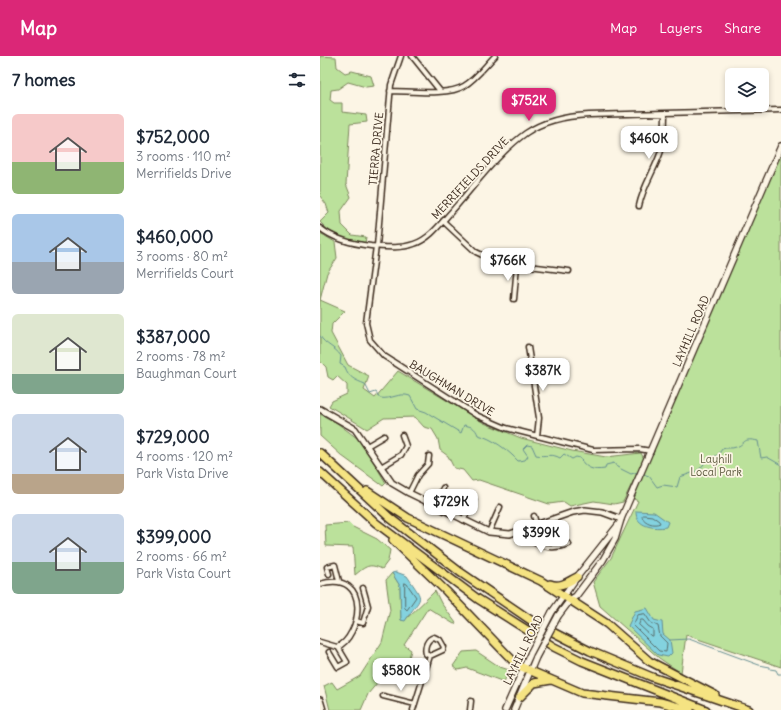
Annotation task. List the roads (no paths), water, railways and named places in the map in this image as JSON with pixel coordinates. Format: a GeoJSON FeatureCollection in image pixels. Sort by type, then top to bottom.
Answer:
{"type":"FeatureCollection","features":[{"type":"Feature","properties":{"kind":"highway"},"geometry":{"type":"LineString","coordinates":[[320,453],[390,518],[460,572],[535,623],[590,651],[652,677],[747,709]]}},
{"type":"Feature","properties":{"kind":"highway"},"geometry":{"type":"LineString","coordinates":[[320,472],[376,523],[446,591],[510,660],[582,693],[660,702],[690,710]]}},
{"type":"Feature","properties":{"kind":"highway"},"geometry":{"type":"LineString","coordinates":[[351,481],[408,518],[541,581],[555,586],[564,584],[577,577]]}},
{"type":"Feature","properties":{"kind":"highway"},"geometry":{"type":"LineString","coordinates":[[376,523],[478,599],[554,647],[582,661],[706,710]]}},
{"type":"Feature","properties":{"kind":"highway"},"geometry":{"type":"LineString","coordinates":[[541,581],[571,599],[607,624],[657,667],[747,709]]}},
{"type":"Feature","properties":{"kind":"highway"},"geometry":{"type":"LineString","coordinates":[[520,698],[534,683],[546,680],[554,681]]}},
{"type":"Feature","properties":{"kind":"main road","name":"LAYHILL ROAD"},"geometry":{"type":"LineString","coordinates":[[505,710],[558,616],[571,599],[576,596],[603,560],[615,539],[620,521],[781,146]]}},
{"type":"Feature","properties":{"kind":"main road","name":"LAYHILL ROAD"},"geometry":{"type":"LineString","coordinates":[[514,710],[520,698],[530,652],[552,612],[620,521]]}},
{"type":"Feature","properties":{"kind":"street","name":"TIERRA DRIVE"},"geometry":{"type":"LineString","coordinates":[[376,246],[390,92],[393,78],[401,56]]}},
{"type":"Feature","properties":{"kind":"street"},"geometry":{"type":"LineString","coordinates":[[412,56],[440,91]]}},
{"type":"Feature","properties":{"kind":"street"},"geometry":{"type":"LineString","coordinates":[[390,92],[451,91],[463,87],[476,77],[495,56]]}},
{"type":"Feature","properties":{"kind":"street","name":"MERRIFIELDS DRIVE"},"geometry":{"type":"LineString","coordinates":[[320,228],[338,239],[354,244],[398,247],[413,244],[430,235],[511,146],[526,133],[543,124],[572,116],[781,110]]}},
{"type":"Feature","properties":{"kind":"street"},"geometry":{"type":"LineString","coordinates":[[639,206],[642,192],[662,150],[665,133],[665,114]]}},
{"type":"Feature","properties":{"kind":"street"},"geometry":{"type":"LineString","coordinates":[[443,221],[484,257],[497,262],[569,271]]}},
{"type":"Feature","properties":{"kind":"street","name":"BAUGHMAN DRIVE"},"geometry":{"type":"LineString","coordinates":[[376,246],[366,323],[370,340],[378,350],[401,368],[476,415],[506,428],[593,450],[639,449],[651,451]]}},
{"type":"Feature","properties":{"kind":"street"},"geometry":{"type":"LineString","coordinates":[[514,299],[517,265]]}},
{"type":"Feature","properties":{"kind":"street"},"geometry":{"type":"LineString","coordinates":[[528,347],[539,418],[537,436]]}},
{"type":"Feature","properties":{"kind":"street"},"geometry":{"type":"LineString","coordinates":[[320,409],[354,430],[367,446],[392,483],[434,506],[489,532],[510,534],[537,526],[573,512],[585,510],[602,512],[620,521]]}},
{"type":"Feature","properties":{"kind":"street"},"geometry":{"type":"LineString","coordinates":[[381,468],[403,453],[406,446],[402,435]]}},
{"type":"Feature","properties":{"kind":"street"},"geometry":{"type":"LineString","coordinates":[[367,446],[384,436]]}},
{"type":"Feature","properties":{"kind":"street"},"geometry":{"type":"LineString","coordinates":[[409,493],[418,475],[428,464],[429,456]]}},
{"type":"Feature","properties":{"kind":"street"},"geometry":{"type":"LineString","coordinates":[[434,506],[443,488]]}},
{"type":"Feature","properties":{"kind":"street"},"geometry":{"type":"LineString","coordinates":[[463,520],[474,500]]}},
{"type":"Feature","properties":{"kind":"street"},"geometry":{"type":"LineString","coordinates":[[489,532],[500,507]]}},
{"type":"Feature","properties":{"kind":"street"},"geometry":{"type":"LineString","coordinates":[[534,516],[537,526]]}},
{"type":"Feature","properties":{"kind":"street"},"geometry":{"type":"LineString","coordinates":[[522,531],[527,538],[542,546],[550,548],[569,544]]}},
{"type":"Feature","properties":{"kind":"street"},"geometry":{"type":"LineString","coordinates":[[329,574],[327,567],[335,565],[339,581]]}},
{"type":"Feature","properties":{"kind":"street"},"geometry":{"type":"LineString","coordinates":[[320,584],[339,581],[350,586],[355,593],[357,600],[356,621],[346,642],[338,647]]}},
{"type":"Feature","properties":{"kind":"street"},"geometry":{"type":"LineString","coordinates":[[356,621],[363,623],[368,606],[363,588]]}},
{"type":"Feature","properties":{"kind":"street"},"geometry":{"type":"LineString","coordinates":[[413,710],[430,656],[443,650],[444,647],[440,640],[434,637],[428,641],[426,648],[426,654],[430,656]]}},
{"type":"Feature","properties":{"kind":"street"},"geometry":{"type":"LineString","coordinates":[[320,642],[338,647],[347,662],[338,667],[329,652]]}},
{"type":"Feature","properties":{"kind":"street"},"geometry":{"type":"LineString","coordinates":[[384,696],[415,704]]}},
{"type":"Feature","properties":{"kind":"street"},"geometry":{"type":"LineString","coordinates":[[320,700],[323,710]]}},
{"type":"Feature","properties":{"kind":"street"},"geometry":{"type":"LineString","coordinates":[[470,710],[471,701]]}},
{"type":"Feature","properties":{"kind":"water"},"geometry":{"type":"Polygon","coordinates":[[[636,511],[654,512],[668,522],[666,527],[657,528],[642,524],[639,521],[636,511]]]}},
{"type":"Feature","properties":{"kind":"water"},"geometry":{"type":"Polygon","coordinates":[[[396,572],[407,576],[417,591],[420,599],[405,621],[401,620],[400,586],[392,573],[396,572]]]}},
{"type":"Feature","properties":{"kind":"water"},"geometry":{"type":"Polygon","coordinates":[[[647,608],[654,620],[662,622],[663,634],[670,640],[672,653],[668,657],[658,655],[628,626],[635,611],[647,608]]]}},
{"type":"Feature","properties":{"kind":"waterway"},"geometry":{"type":"LineString","coordinates":[[320,336],[341,356],[340,364],[345,367],[350,376],[365,384],[370,394],[376,392],[380,398],[402,395],[410,396],[417,409],[426,412],[461,433],[464,425],[473,428],[476,430],[478,435],[500,445],[518,461],[525,460],[528,456],[523,449],[527,445],[532,446],[536,455],[554,456],[560,458],[564,454],[572,459],[576,457],[580,458],[584,464],[597,470],[605,469],[606,465],[614,463],[617,467],[631,474],[638,472]]}},
{"type":"Feature","properties":{"kind":"waterway"},"geometry":{"type":"LineString","coordinates":[[643,474],[649,476],[657,487],[663,485],[677,487],[680,477],[698,470],[706,460],[718,455],[722,449],[734,448],[747,440],[758,441],[761,458],[767,457],[781,465]]}},
{"type":"Feature","properties":{"kind":"waterway"},"geometry":{"type":"LineString","coordinates":[[670,640],[689,639],[759,665],[770,667],[770,669],[776,670],[778,674],[781,674]]}},
{"type":"Feature","properties":{"kind":"park label","name":"Layhill Local Park"},"geometry":{"type":"Point","coordinates":[716,465]}}]}
